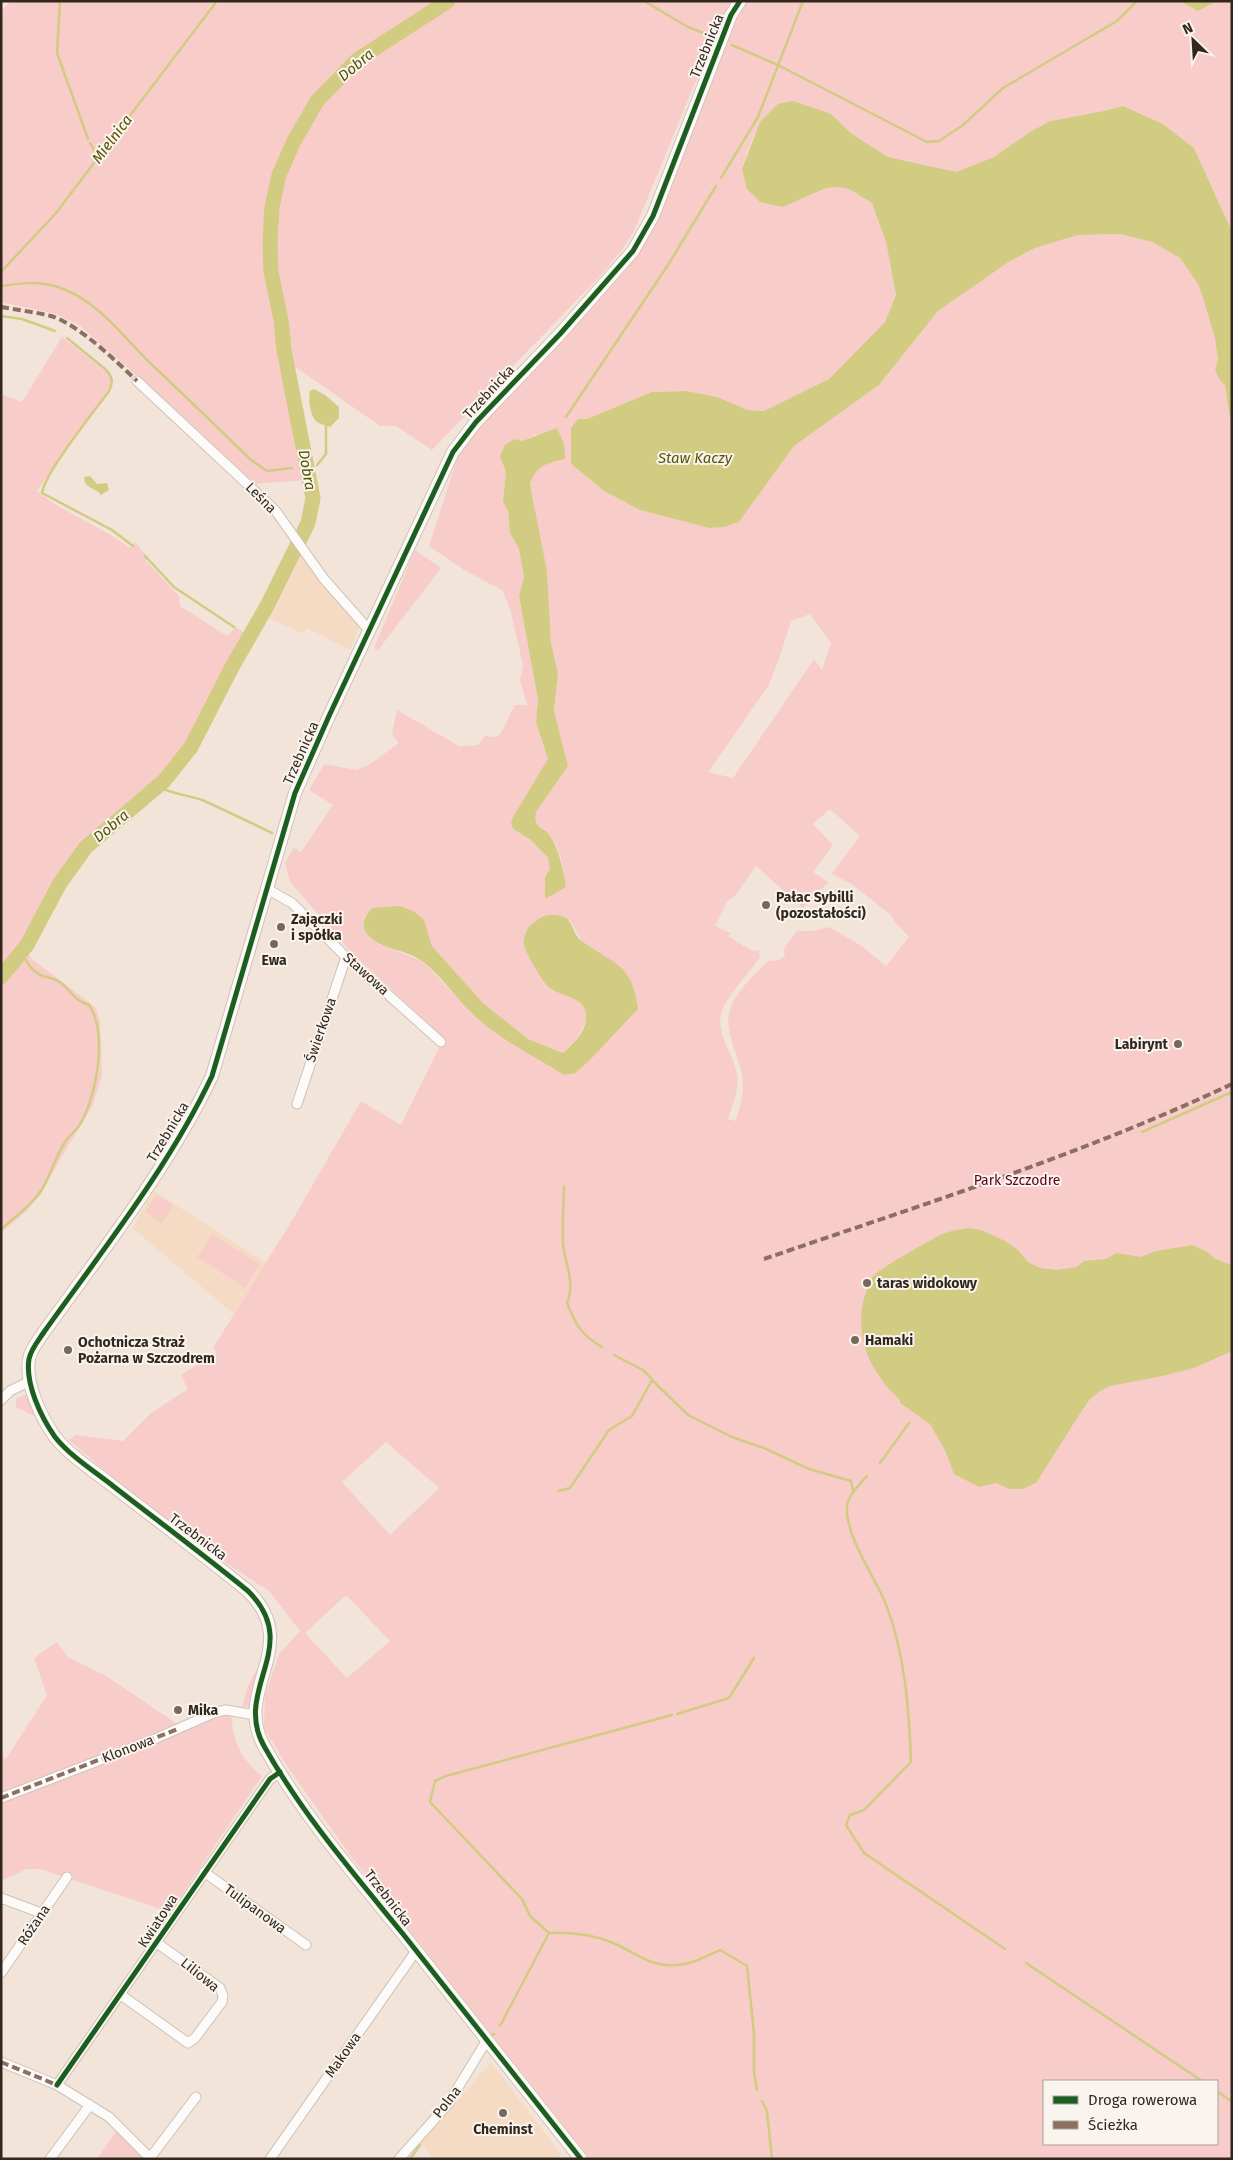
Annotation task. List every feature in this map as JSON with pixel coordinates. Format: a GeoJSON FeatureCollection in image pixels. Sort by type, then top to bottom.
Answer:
{"type":"FeatureCollection","features":[{"type":"Feature","properties":{"kind":"street","name":"Trzebnicka"},"geometry":{"type":"LineString","coordinates":[[581,2159],[318,1828],[280,1772],[260,1738],[255,1722],[255,1714],[257,1699],[270,1651],[272,1634],[261,1605],[248,1591],[68,1450],[52,1432],[38,1405],[30,1381],[29,1359],[31,1352],[132,1209],[202,1098],[222,1047],[295,793],[445,466],[463,437],[560,334],[633,251],[653,216],[731,15],[740,1]]}},
{"type":"Feature","properties":{"kind":"street","name":"Leśna"},"geometry":{"type":"LineString","coordinates":[[137,381],[275,510],[324,579],[369,630]]}},
{"type":"Feature","properties":{"kind":"street","name":"Stawowa"},"geometry":{"type":"LineString","coordinates":[[267,889],[292,903],[346,957],[441,1042]]}},
{"type":"Feature","properties":{"kind":"street","name":"Świerkowa"},"geometry":{"type":"LineString","coordinates":[[297,1104],[346,957]]}},
{"type":"Feature","properties":{"kind":"street"},"geometry":{"type":"LineString","coordinates":[[1,1400],[10,1391],[30,1381]]}},
{"type":"Feature","properties":{"kind":"street","name":"Klonowa"},"geometry":{"type":"LineString","coordinates":[[1,1798],[178,1729],[207,1715],[226,1710],[255,1714]]}},
{"type":"Feature","properties":{"kind":"street","name":"Kwiatowa"},"geometry":{"type":"LineString","coordinates":[[57,2085],[270,1779],[280,1772]]}},
{"type":"Feature","properties":{"kind":"street","name":"Tulipanowa"},"geometry":{"type":"LineString","coordinates":[[204,1872],[306,1946]]}},
{"type":"Feature","properties":{"kind":"street","name":"Różana"},"geometry":{"type":"LineString","coordinates":[[1,1973],[67,1877]]}},
{"type":"Feature","properties":{"kind":"street"},"geometry":{"type":"LineString","coordinates":[[1,1898],[41,1913]]}},
{"type":"Feature","properties":{"kind":"street","name":"Liliowa"},"geometry":{"type":"LineString","coordinates":[[121,1995],[188,2042],[196,2038],[222,2002],[223,1996],[220,1988],[157,1943]]}},
{"type":"Feature","properties":{"kind":"street","name":"Makowa"},"geometry":{"type":"LineString","coordinates":[[270,2159],[416,1951]]}},
{"type":"Feature","properties":{"kind":"street","name":"Polna"},"geometry":{"type":"LineString","coordinates":[[399,2159],[448,2104],[487,2040]]}},
{"type":"Feature","properties":{"kind":"street"},"geometry":{"type":"LineString","coordinates":[[1,2062],[57,2085],[109,2117],[150,2158],[196,2097]]}},
{"type":"Feature","properties":{"kind":"street"},"geometry":{"type":"LineString","coordinates":[[50,2159],[90,2105]]}},
{"type":"Feature","properties":{"kind":"shaded area"},"geometry":{"type":"Polygon","coordinates":[[[300,551],[361,624],[350,650],[307,628],[304,634],[266,617],[300,551]]]}},
{"type":"Feature","properties":{"kind":"shaded area"},"geometry":{"type":"Polygon","coordinates":[[[154,1191],[266,1263],[234,1314],[132,1228],[154,1191]]]}},
{"type":"Feature","properties":{"kind":"shaded area"},"geometry":{"type":"Polygon","coordinates":[[[491,2062],[561,2154],[556,2159],[433,2159],[421,2143],[491,2062]]]}},
{"type":"Feature","properties":{"kind":"green space"},"geometry":{"type":"Polygon","coordinates":[[[11,1],[216,1],[214,4],[216,6],[220,1],[435,1],[351,57],[332,74],[300,114],[276,172],[267,211],[267,267],[306,480],[253,484],[185,418],[79,325],[56,314],[1,302],[1,11],[11,1]]]}},
{"type":"Feature","properties":{"kind":"green space"},"geometry":{"type":"Polygon","coordinates":[[[455,1],[731,1],[634,231],[622,250],[600,276],[432,450],[396,426],[380,426],[290,363],[283,306],[274,264],[274,222],[282,180],[321,102],[360,65],[455,1]]]}},
{"type":"Feature","properties":{"kind":"green space","name":"Park Szczodre"},"geometry":{"type":"Polygon","coordinates":[[[745,1],[1179,1],[1198,11],[1217,1],[1232,1],[1232,232],[1194,148],[1163,124],[1123,106],[1050,121],[1030,132],[994,157],[956,172],[888,157],[852,134],[831,114],[760,122],[742,169],[783,207],[826,188],[836,187],[849,189],[872,203],[886,242],[896,295],[885,322],[829,379],[764,411],[748,410],[717,397],[687,391],[652,392],[587,419],[578,419],[571,428],[571,464],[604,491],[640,510],[709,528],[724,527],[739,522],[794,446],[879,385],[938,311],[1010,261],[1035,248],[1078,235],[1119,234],[1152,242],[1180,258],[1198,284],[1215,338],[1218,359],[1215,370],[1219,379],[1225,385],[1232,431],[1232,2159],[590,2159],[350,1855],[289,1769],[264,1728],[265,1696],[279,1654],[300,1631],[269,1591],[174,1529],[69,1440],[75,1435],[123,1441],[151,1413],[188,1389],[181,1375],[217,1352],[213,1348],[293,1219],[361,1101],[401,1125],[444,1038],[352,953],[290,882],[285,862],[294,848],[301,852],[333,805],[309,790],[324,764],[356,770],[370,764],[399,743],[392,734],[397,710],[459,746],[478,745],[485,736],[497,737],[515,705],[527,705],[520,680],[523,665],[510,609],[502,590],[464,570],[429,546],[461,447],[628,268],[654,229],[738,13],[745,1]],[[536,434],[522,442],[506,472],[503,502],[508,511],[510,533],[519,549],[524,578],[519,596],[538,700],[536,722],[549,759],[513,817],[513,829],[531,840],[548,858],[550,869],[545,877],[545,899],[563,865],[554,840],[538,825],[535,817],[536,812],[568,766],[554,711],[558,673],[551,643],[547,571],[530,495],[530,486],[538,469],[544,465],[565,459],[536,434]],[[810,614],[791,621],[769,685],[708,772],[733,778],[814,659],[822,670],[831,643],[810,614]],[[830,809],[813,824],[833,845],[813,872],[828,882],[803,908],[756,866],[735,896],[727,901],[715,926],[731,933],[728,936],[752,951],[759,950],[760,957],[729,997],[720,1019],[722,1035],[735,1066],[738,1080],[737,1092],[728,1119],[736,1121],[743,1087],[742,1075],[729,1028],[728,1021],[731,1006],[739,992],[768,961],[779,960],[785,956],[784,949],[797,931],[814,931],[829,927],[863,947],[886,966],[909,937],[891,915],[850,883],[831,874],[860,836],[830,809]],[[365,916],[363,926],[367,934],[379,944],[422,961],[475,1016],[497,1035],[564,1075],[612,1037],[582,941],[570,920],[536,920],[526,933],[524,939],[526,950],[546,985],[553,991],[575,999],[586,1012],[583,1027],[563,1053],[528,1039],[483,1003],[432,946],[365,916]],[[386,1442],[342,1482],[390,1535],[439,1488],[386,1442]],[[346,1595],[305,1633],[347,1678],[390,1641],[346,1595]]]}},
{"type":"Feature","properties":{"kind":"green space"},"geometry":{"type":"Polygon","coordinates":[[[62,337],[105,371],[112,380],[110,387],[37,491],[128,547],[131,547],[135,542],[146,555],[146,561],[179,596],[180,606],[227,636],[236,627],[244,633],[186,743],[158,778],[109,817],[74,852],[20,943],[32,959],[95,1007],[100,1020],[102,1074],[93,1105],[41,1194],[24,1213],[1,1233],[1,394],[22,402],[62,337]]]}},
{"type":"Feature","properties":{"kind":"green space"},"geometry":{"type":"Polygon","coordinates":[[[415,550],[441,568],[378,650],[374,648],[415,550]]]}},
{"type":"Feature","properties":{"kind":"green space"},"geometry":{"type":"Polygon","coordinates":[[[156,1195],[173,1205],[162,1223],[145,1212],[156,1195]]]}},
{"type":"Feature","properties":{"kind":"green space"},"geometry":{"type":"Polygon","coordinates":[[[212,1234],[260,1264],[245,1288],[197,1257],[212,1234]]]}},
{"type":"Feature","properties":{"kind":"green space"},"geometry":{"type":"Polygon","coordinates":[[[24,1395],[29,1397],[34,1416],[16,1407],[16,1399],[24,1395]]]}},
{"type":"Feature","properties":{"kind":"green space"},"geometry":{"type":"Polygon","coordinates":[[[57,1642],[68,1657],[106,1676],[186,1730],[215,1717],[228,1714],[232,1718],[234,1736],[240,1751],[250,1765],[262,1776],[170,1912],[40,1869],[27,1869],[1,1881],[1,1756],[6,1759],[47,1695],[34,1658],[57,1642]]]}},
{"type":"Feature","properties":{"kind":"green space"},"geometry":{"type":"Polygon","coordinates":[[[256,1670],[258,1673],[250,1705],[242,1708],[248,1686],[256,1670]]]}},
{"type":"Feature","properties":{"kind":"green space"},"geometry":{"type":"Polygon","coordinates":[[[117,2131],[144,2159],[97,2159],[117,2131]]]}},
{"type":"Feature","properties":{"kind":"water"},"geometry":{"type":"Polygon","coordinates":[[[1179,1],[1217,1],[1198,11],[1179,1]]]}},
{"type":"Feature","properties":{"kind":"water","name":"Staw Kaczy"},"geometry":{"type":"Polygon","coordinates":[[[793,101],[831,114],[852,134],[888,157],[956,172],[994,157],[1030,132],[1050,121],[1123,106],[1163,124],[1194,148],[1232,232],[1232,431],[1225,385],[1219,379],[1215,370],[1218,359],[1215,338],[1204,301],[1198,284],[1180,258],[1152,242],[1120,234],[1078,235],[1035,248],[1010,261],[938,311],[879,385],[794,446],[739,522],[724,527],[709,528],[640,510],[604,491],[571,464],[571,428],[578,419],[587,419],[652,392],[687,391],[717,397],[748,410],[764,411],[829,379],[885,322],[896,295],[886,242],[872,203],[849,189],[836,187],[826,188],[783,207],[760,202],[747,189],[742,169],[760,122],[778,104],[793,101]]]}},
{"type":"Feature","properties":{"kind":"water"},"geometry":{"type":"Polygon","coordinates":[[[314,389],[325,395],[339,407],[339,418],[330,427],[318,422],[313,417],[309,398],[310,391],[314,389]]]}},
{"type":"Feature","properties":{"kind":"water"},"geometry":{"type":"Polygon","coordinates":[[[557,428],[564,444],[565,459],[543,466],[535,473],[530,485],[547,571],[551,643],[558,673],[554,711],[568,766],[536,812],[536,822],[548,833],[557,849],[566,887],[545,899],[545,877],[550,869],[548,858],[531,840],[513,829],[511,823],[548,759],[536,722],[538,700],[519,596],[524,578],[519,549],[510,533],[508,511],[503,502],[506,472],[500,456],[505,445],[514,439],[522,441],[557,428]]]}},
{"type":"Feature","properties":{"kind":"water"},"geometry":{"type":"Polygon","coordinates":[[[90,476],[97,484],[107,483],[109,490],[101,495],[89,487],[84,480],[85,477],[90,476]]]}},
{"type":"Feature","properties":{"kind":"water"},"geometry":{"type":"Polygon","coordinates":[[[400,906],[415,912],[424,920],[432,946],[483,1003],[528,1039],[563,1053],[579,1036],[586,1021],[585,1009],[582,1004],[573,998],[556,992],[544,982],[524,946],[525,934],[531,924],[545,916],[552,915],[565,918],[571,924],[578,938],[620,967],[631,982],[638,1009],[588,1062],[575,1073],[564,1075],[507,1041],[485,1025],[468,1010],[436,973],[422,961],[409,954],[380,944],[368,935],[363,924],[365,917],[372,908],[400,906]]]}},
{"type":"Feature","properties":{"kind":"water"},"geometry":{"type":"Polygon","coordinates":[[[968,1228],[981,1230],[1005,1241],[1017,1249],[1028,1262],[1040,1268],[1057,1270],[1077,1267],[1084,1261],[1106,1259],[1116,1253],[1141,1257],[1156,1251],[1192,1245],[1206,1251],[1215,1259],[1232,1265],[1232,1351],[1194,1368],[1110,1386],[1100,1391],[1090,1399],[1036,1483],[1022,1489],[1010,1489],[996,1483],[979,1487],[954,1474],[945,1450],[930,1424],[900,1403],[900,1400],[880,1378],[867,1352],[861,1325],[865,1295],[875,1274],[938,1236],[968,1228]]]}},
{"type":"Feature","properties":{"kind":"waterway"},"geometry":{"type":"LineString","coordinates":[[60,1],[57,53],[88,139]]}},
{"type":"Feature","properties":{"kind":"waterway","name":"Mielnica"},"geometry":{"type":"LineString","coordinates":[[1,272],[56,213],[217,1]]}},
{"type":"Feature","properties":{"kind":"waterway","name":"Dobra"},"geometry":{"type":"LineString","coordinates":[[1,977],[27,945],[60,883],[86,847],[164,781],[191,747],[232,667],[267,606],[308,523],[313,498],[271,272],[272,207],[279,175],[294,141],[317,101],[357,60],[448,1]]}},
{"type":"Feature","properties":{"kind":"waterway"},"geometry":{"type":"LineString","coordinates":[[644,1],[688,27],[711,36]]}},
{"type":"Feature","properties":{"kind":"waterway"},"geometry":{"type":"LineString","coordinates":[[721,178],[758,117],[803,1]]}},
{"type":"Feature","properties":{"kind":"waterway"},"geometry":{"type":"LineString","coordinates":[[732,45],[778,65],[927,142],[939,141],[963,125],[1003,88],[1117,21],[1137,1]]}},
{"type":"Feature","properties":{"kind":"waterway"},"geometry":{"type":"LineString","coordinates":[[90,143],[98,157]]}},
{"type":"Feature","properties":{"kind":"waterway"},"geometry":{"type":"LineString","coordinates":[[566,417],[668,265],[716,186]]}},
{"type":"Feature","properties":{"kind":"waterway"},"geometry":{"type":"LineString","coordinates":[[1,286],[22,283],[44,284],[58,287],[85,300],[107,318],[148,361],[250,459],[267,471],[292,468]]}},
{"type":"Feature","properties":{"kind":"waterway"},"geometry":{"type":"LineString","coordinates":[[1,316],[22,319],[55,331]]}},
{"type":"Feature","properties":{"kind":"waterway"},"geometry":{"type":"LineString","coordinates":[[67,338],[105,369],[111,376],[112,381],[109,391],[52,471],[42,493],[112,530],[133,546]]}},
{"type":"Feature","properties":{"kind":"waterway"},"geometry":{"type":"LineString","coordinates":[[317,465],[326,454],[326,425]]}},
{"type":"Feature","properties":{"kind":"waterway"},"geometry":{"type":"LineString","coordinates":[[145,556],[174,587],[234,627]]}},
{"type":"Feature","properties":{"kind":"waterway"},"geometry":{"type":"LineString","coordinates":[[158,786],[202,800],[272,833]]}},
{"type":"Feature","properties":{"kind":"waterway"},"geometry":{"type":"LineString","coordinates":[[1,1229],[28,1206],[42,1189],[65,1142],[79,1126],[85,1114],[91,1099],[98,1066],[98,1032],[95,1017],[89,1005],[76,998],[59,981],[36,972],[22,952]]}},
{"type":"Feature","properties":{"kind":"waterway"},"geometry":{"type":"LineString","coordinates":[[1142,1132],[1232,1092]]}},
{"type":"Feature","properties":{"kind":"waterway"},"geometry":{"type":"LineString","coordinates":[[564,1187],[563,1242],[570,1280],[567,1303],[580,1329],[602,1347]]}},
{"type":"Feature","properties":{"kind":"waterway"},"geometry":{"type":"LineString","coordinates":[[614,1355],[643,1370],[652,1379]]}},
{"type":"Feature","properties":{"kind":"waterway"},"geometry":{"type":"LineString","coordinates":[[558,1491],[570,1488],[609,1430],[632,1416],[652,1380],[688,1415],[732,1437],[764,1448],[809,1469],[851,1481],[853,1491]]}},
{"type":"Feature","properties":{"kind":"waterway"},"geometry":{"type":"LineString","coordinates":[[880,1463],[909,1423]]}},
{"type":"Feature","properties":{"kind":"waterway"},"geometry":{"type":"LineString","coordinates":[[867,1476],[854,1490],[849,1499],[847,1507],[848,1518],[855,1543],[885,1602],[892,1621],[905,1681],[911,1762],[864,1810],[850,1815],[846,1825],[864,1853],[1005,1949]]}},
{"type":"Feature","properties":{"kind":"waterway"},"geometry":{"type":"LineString","coordinates":[[677,1714],[729,1698],[754,1658]]}},
{"type":"Feature","properties":{"kind":"waterway"},"geometry":{"type":"LineString","coordinates":[[672,1715],[446,1776],[435,1781],[430,1802],[522,1899],[530,1916],[549,1933],[573,1933],[597,1938],[613,1943],[651,1962],[659,1964],[677,1965],[688,1963],[720,1950],[747,1966],[754,2034],[754,2072],[757,2090]]}},
{"type":"Feature","properties":{"kind":"waterway"},"geometry":{"type":"LineString","coordinates":[[500,2026],[549,1933]]}},
{"type":"Feature","properties":{"kind":"waterway"},"geometry":{"type":"LineString","coordinates":[[1026,1963],[1201,2080]]}},
{"type":"Feature","properties":{"kind":"waterway"},"geometry":{"type":"LineString","coordinates":[[1218,2092],[1232,2102]]}},
{"type":"Feature","properties":{"kind":"waterway"},"geometry":{"type":"LineString","coordinates":[[762,2101],[767,2111],[772,2159]]}},
{"type":"Feature","properties":{"kind":"waterway"},"geometry":{"type":"LineString","coordinates":[[410,2159],[420,2145]]}},
{"type":"Feature","properties":{"kind":"marked path"},"geometry":{"type":"LineString","coordinates":[[1,307],[51,316],[62,320],[85,335],[137,381]]}},
{"type":"Feature","properties":{"kind":"marked path"},"geometry":{"type":"LineString","coordinates":[[764,1259],[941,1199],[1059,1156],[1175,1110],[1232,1084]]}},
{"type":"Feature","properties":{"kind":"marked path"},"geometry":{"type":"LineString","coordinates":[[1,1798],[178,1729]]}},
{"type":"Feature","properties":{"kind":"marked path"},"geometry":{"type":"LineString","coordinates":[[1,2062],[57,2085],[60,2082]]}},
{"type":"Feature","properties":{"kind":"cycle path"},"geometry":{"type":"LineString","coordinates":[[581,2159],[329,1843],[295,1796],[264,1746],[256,1725],[256,1705],[269,1649],[270,1630],[263,1611],[248,1591],[82,1463],[61,1444],[50,1429],[35,1400],[28,1369],[31,1352],[37,1342],[134,1208],[176,1143],[212,1076],[295,793],[329,716],[453,452],[476,422],[560,334],[633,251],[653,216],[731,15],[740,1]]}},
{"type":"Feature","properties":{"kind":"cycle path"},"geometry":{"type":"LineString","coordinates":[[57,2085],[270,1779],[280,1772]]}},
{"type":"Feature","properties":{"kind":"place","name":"Pałac Sybilli (pozostałości)"},"geometry":{"type":"Point","coordinates":[766,905]}},
{"type":"Feature","properties":{"kind":"place","name":"Zajączki i spółka"},"geometry":{"type":"Point","coordinates":[281,927]}},
{"type":"Feature","properties":{"kind":"place","name":"Ewa"},"geometry":{"type":"Point","coordinates":[274,944]}},
{"type":"Feature","properties":{"kind":"place","name":"Labirynt"},"geometry":{"type":"Point","coordinates":[1178,1044]}},
{"type":"Feature","properties":{"kind":"place","name":"taras widokowy"},"geometry":{"type":"Point","coordinates":[867,1283]}},
{"type":"Feature","properties":{"kind":"place","name":"Hamaki"},"geometry":{"type":"Point","coordinates":[855,1340]}},
{"type":"Feature","properties":{"kind":"place","name":"Ochotnicza Straż Pożarna w Szczodrem"},"geometry":{"type":"Point","coordinates":[68,1350]}},
{"type":"Feature","properties":{"kind":"place","name":"Mika"},"geometry":{"type":"Point","coordinates":[178,1710]}},
{"type":"Feature","properties":{"kind":"place","name":"Cheminst"},"geometry":{"type":"Point","coordinates":[503,2113]}}]}
